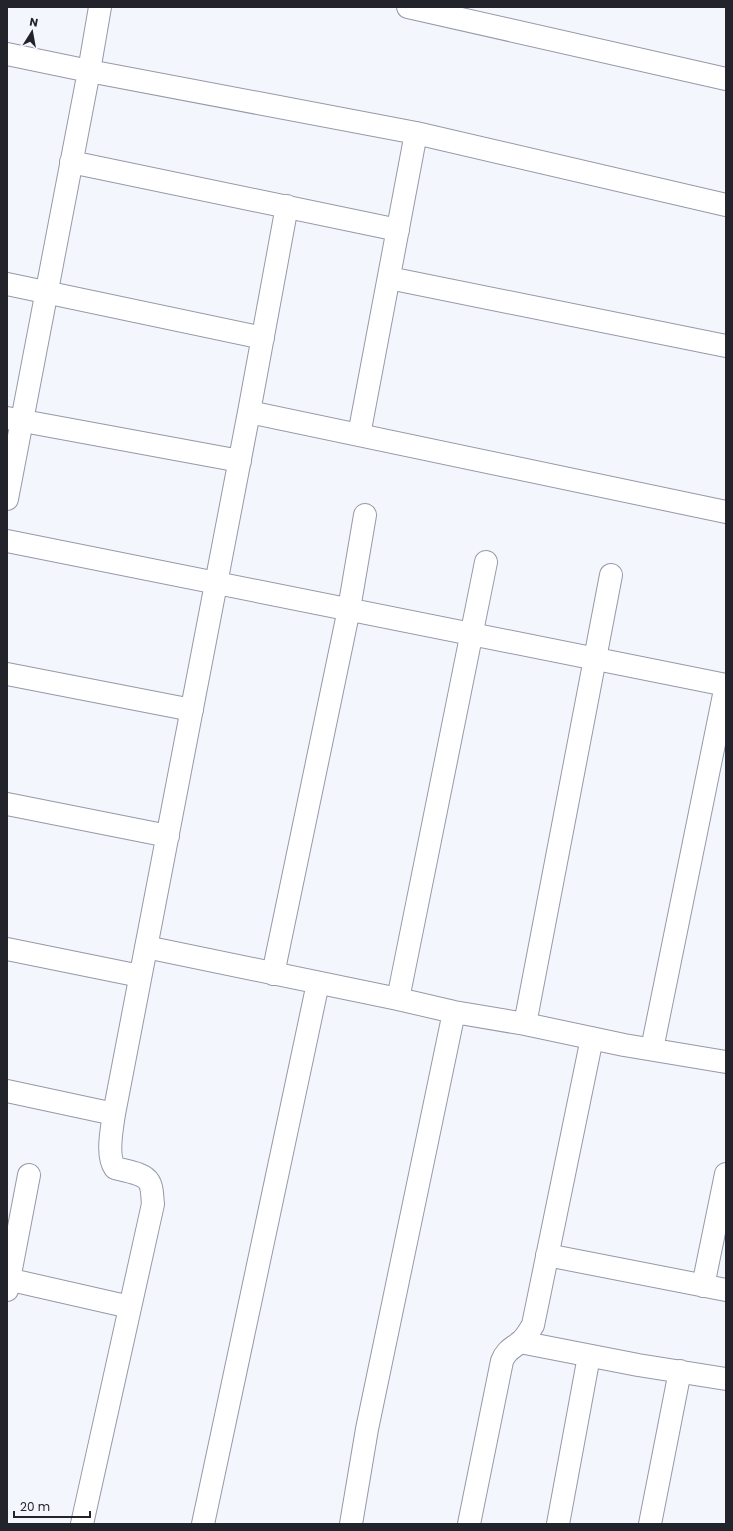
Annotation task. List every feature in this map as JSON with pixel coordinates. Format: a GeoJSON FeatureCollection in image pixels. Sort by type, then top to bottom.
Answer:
{"type":"FeatureCollection","features":[{"type":"Feature","properties":{"kind":"street"},"geometry":{"type":"LineString","coordinates":[[7,499],[14,420],[47,292],[100,7]]}},
{"type":"Feature","properties":{"kind":"street"},"geometry":{"type":"LineString","coordinates":[[408,7],[726,79]]}},
{"type":"Feature","properties":{"kind":"street"},"geometry":{"type":"LineString","coordinates":[[7,54],[416,133],[726,205]]}},
{"type":"Feature","properties":{"kind":"street"},"geometry":{"type":"LineString","coordinates":[[359,435],[416,133]]}},
{"type":"Feature","properties":{"kind":"street"},"geometry":{"type":"LineString","coordinates":[[72,162],[398,230]]}},
{"type":"Feature","properties":{"kind":"street"},"geometry":{"type":"LineString","coordinates":[[82,1524],[153,1204],[152,1191],[149,1182],[142,1176],[115,1168],[112,1164],[110,1152],[114,1114],[240,461],[287,206]]}},
{"type":"Feature","properties":{"kind":"street"},"geometry":{"type":"LineString","coordinates":[[389,278],[726,346]]}},
{"type":"Feature","properties":{"kind":"street"},"geometry":{"type":"LineString","coordinates":[[7,284],[263,338]]}},
{"type":"Feature","properties":{"kind":"street"},"geometry":{"type":"LineString","coordinates":[[249,412],[726,512]]}},
{"type":"Feature","properties":{"kind":"street"},"geometry":{"type":"LineString","coordinates":[[14,420],[240,461]]}},
{"type":"Feature","properties":{"kind":"street"},"geometry":{"type":"LineString","coordinates":[[273,974],[349,609],[365,515]]}},
{"type":"Feature","properties":{"kind":"street"},"geometry":{"type":"LineString","coordinates":[[7,541],[726,685],[652,1049]]}},
{"type":"Feature","properties":{"kind":"street"},"geometry":{"type":"LineString","coordinates":[[398,999],[486,562]]}},
{"type":"Feature","properties":{"kind":"street"},"geometry":{"type":"LineString","coordinates":[[525,1024],[611,575]]}},
{"type":"Feature","properties":{"kind":"street"},"geometry":{"type":"LineString","coordinates":[[7,674],[192,710]]}},
{"type":"Feature","properties":{"kind":"street"},"geometry":{"type":"LineString","coordinates":[[7,804],[168,836]]}},
{"type":"Feature","properties":{"kind":"street"},"geometry":{"type":"LineString","coordinates":[[146,947],[454,1012],[726,1062]]}},
{"type":"Feature","properties":{"kind":"street"},"geometry":{"type":"LineString","coordinates":[[7,949],[140,976]]}},
{"type":"Feature","properties":{"kind":"street"},"geometry":{"type":"LineString","coordinates":[[203,1524],[318,983]]}},
{"type":"Feature","properties":{"kind":"street"},"geometry":{"type":"LineString","coordinates":[[351,1524],[367,1429],[454,1012]]}},
{"type":"Feature","properties":{"kind":"street"},"geometry":{"type":"LineString","coordinates":[[469,1524],[502,1361],[510,1349],[528,1334],[532,1325],[592,1038]]}},
{"type":"Feature","properties":{"kind":"street"},"geometry":{"type":"LineString","coordinates":[[7,1091],[114,1114]]}},
{"type":"Feature","properties":{"kind":"street"},"geometry":{"type":"LineString","coordinates":[[703,1286],[726,1174]]}},
{"type":"Feature","properties":{"kind":"street"},"geometry":{"type":"LineString","coordinates":[[29,1175],[8,1283],[130,1307]]}},
{"type":"Feature","properties":{"kind":"street"},"geometry":{"type":"LineString","coordinates":[[547,1255],[726,1290]]}},
{"type":"Feature","properties":{"kind":"street"},"geometry":{"type":"LineString","coordinates":[[520,1342],[638,1365],[726,1379]]}},
{"type":"Feature","properties":{"kind":"street"},"geometry":{"type":"LineString","coordinates":[[558,1524],[589,1356]]}},
{"type":"Feature","properties":{"kind":"street"},"geometry":{"type":"LineString","coordinates":[[650,1524],[680,1371]]}}]}
